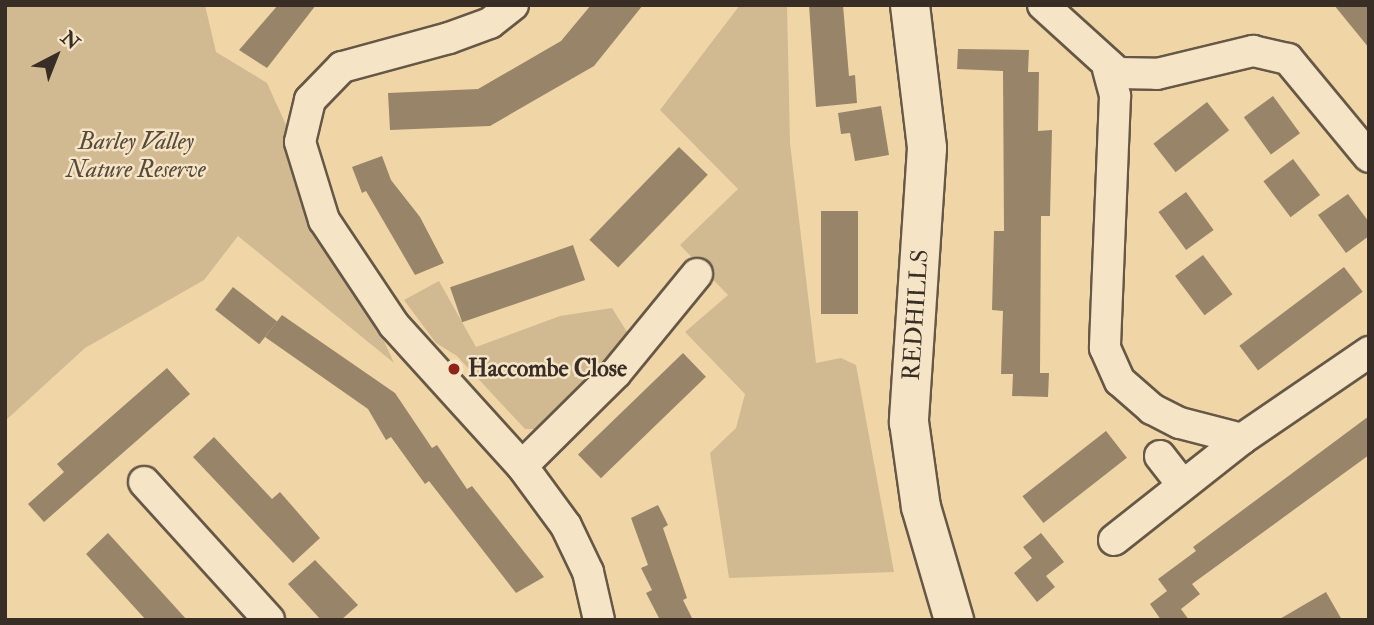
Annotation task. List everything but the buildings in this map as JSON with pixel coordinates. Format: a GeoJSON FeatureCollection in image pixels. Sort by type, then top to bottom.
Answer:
{"type":"FeatureCollection","features":[{"type":"Feature","properties":{"kind":"street"},"geometry":{"type":"LineString","coordinates":[[513,5],[490,23],[449,38],[342,67],[310,100],[300,142],[324,220],[394,325],[522,466],[581,554],[599,620]]}},
{"type":"Feature","properties":{"kind":"street","name":"REDHILLS"},"geometry":{"type":"LineString","coordinates":[[910,5],[927,148],[909,422],[921,507],[954,620]]}},
{"type":"Feature","properties":{"kind":"street"},"geometry":{"type":"LineString","coordinates":[[1044,5],[1108,69],[1115,96],[1105,348],[1120,381],[1152,408],[1180,423],[1242,439]]}},
{"type":"Feature","properties":{"kind":"street"},"geometry":{"type":"LineString","coordinates":[[1108,69],[1157,74],[1254,51],[1288,59],[1369,157]]}},
{"type":"Feature","properties":{"kind":"street"},"geometry":{"type":"LineString","coordinates":[[522,466],[616,373],[697,274]]}},
{"type":"Feature","properties":{"kind":"street"},"geometry":{"type":"LineString","coordinates":[[1114,540],[1242,439],[1369,352]]}},
{"type":"Feature","properties":{"kind":"street"},"geometry":{"type":"LineString","coordinates":[[1160,456],[1183,485]]}},
{"type":"Feature","properties":{"kind":"street"},"geometry":{"type":"LineString","coordinates":[[144,482],[269,620]]}},
{"type":"Feature","properties":{"kind":"green space","name":"Barley Valley Nature Reserve"},"geometry":{"type":"Polygon","coordinates":[[[5,5],[205,5],[216,52],[267,83],[394,363],[238,236],[204,280],[85,348],[5,421],[5,5]]]}},
{"type":"Feature","properties":{"kind":"green space"},"geometry":{"type":"Polygon","coordinates":[[[740,5],[787,5],[790,143],[816,363],[841,358],[856,365],[894,572],[729,578],[710,453],[736,428],[745,394],[685,332],[728,295],[680,245],[738,189],[660,110],[740,5]]]}},
{"type":"Feature","properties":{"kind":"green space"},"geometry":{"type":"Polygon","coordinates":[[[439,281],[476,347],[560,316],[612,308],[627,332],[625,345],[538,429],[525,429],[457,356],[436,343],[404,300],[439,281]]]}},
{"type":"Feature","properties":{"kind":"place","name":"Haccombe Close"},"geometry":{"type":"Point","coordinates":[454,369]}}]}
